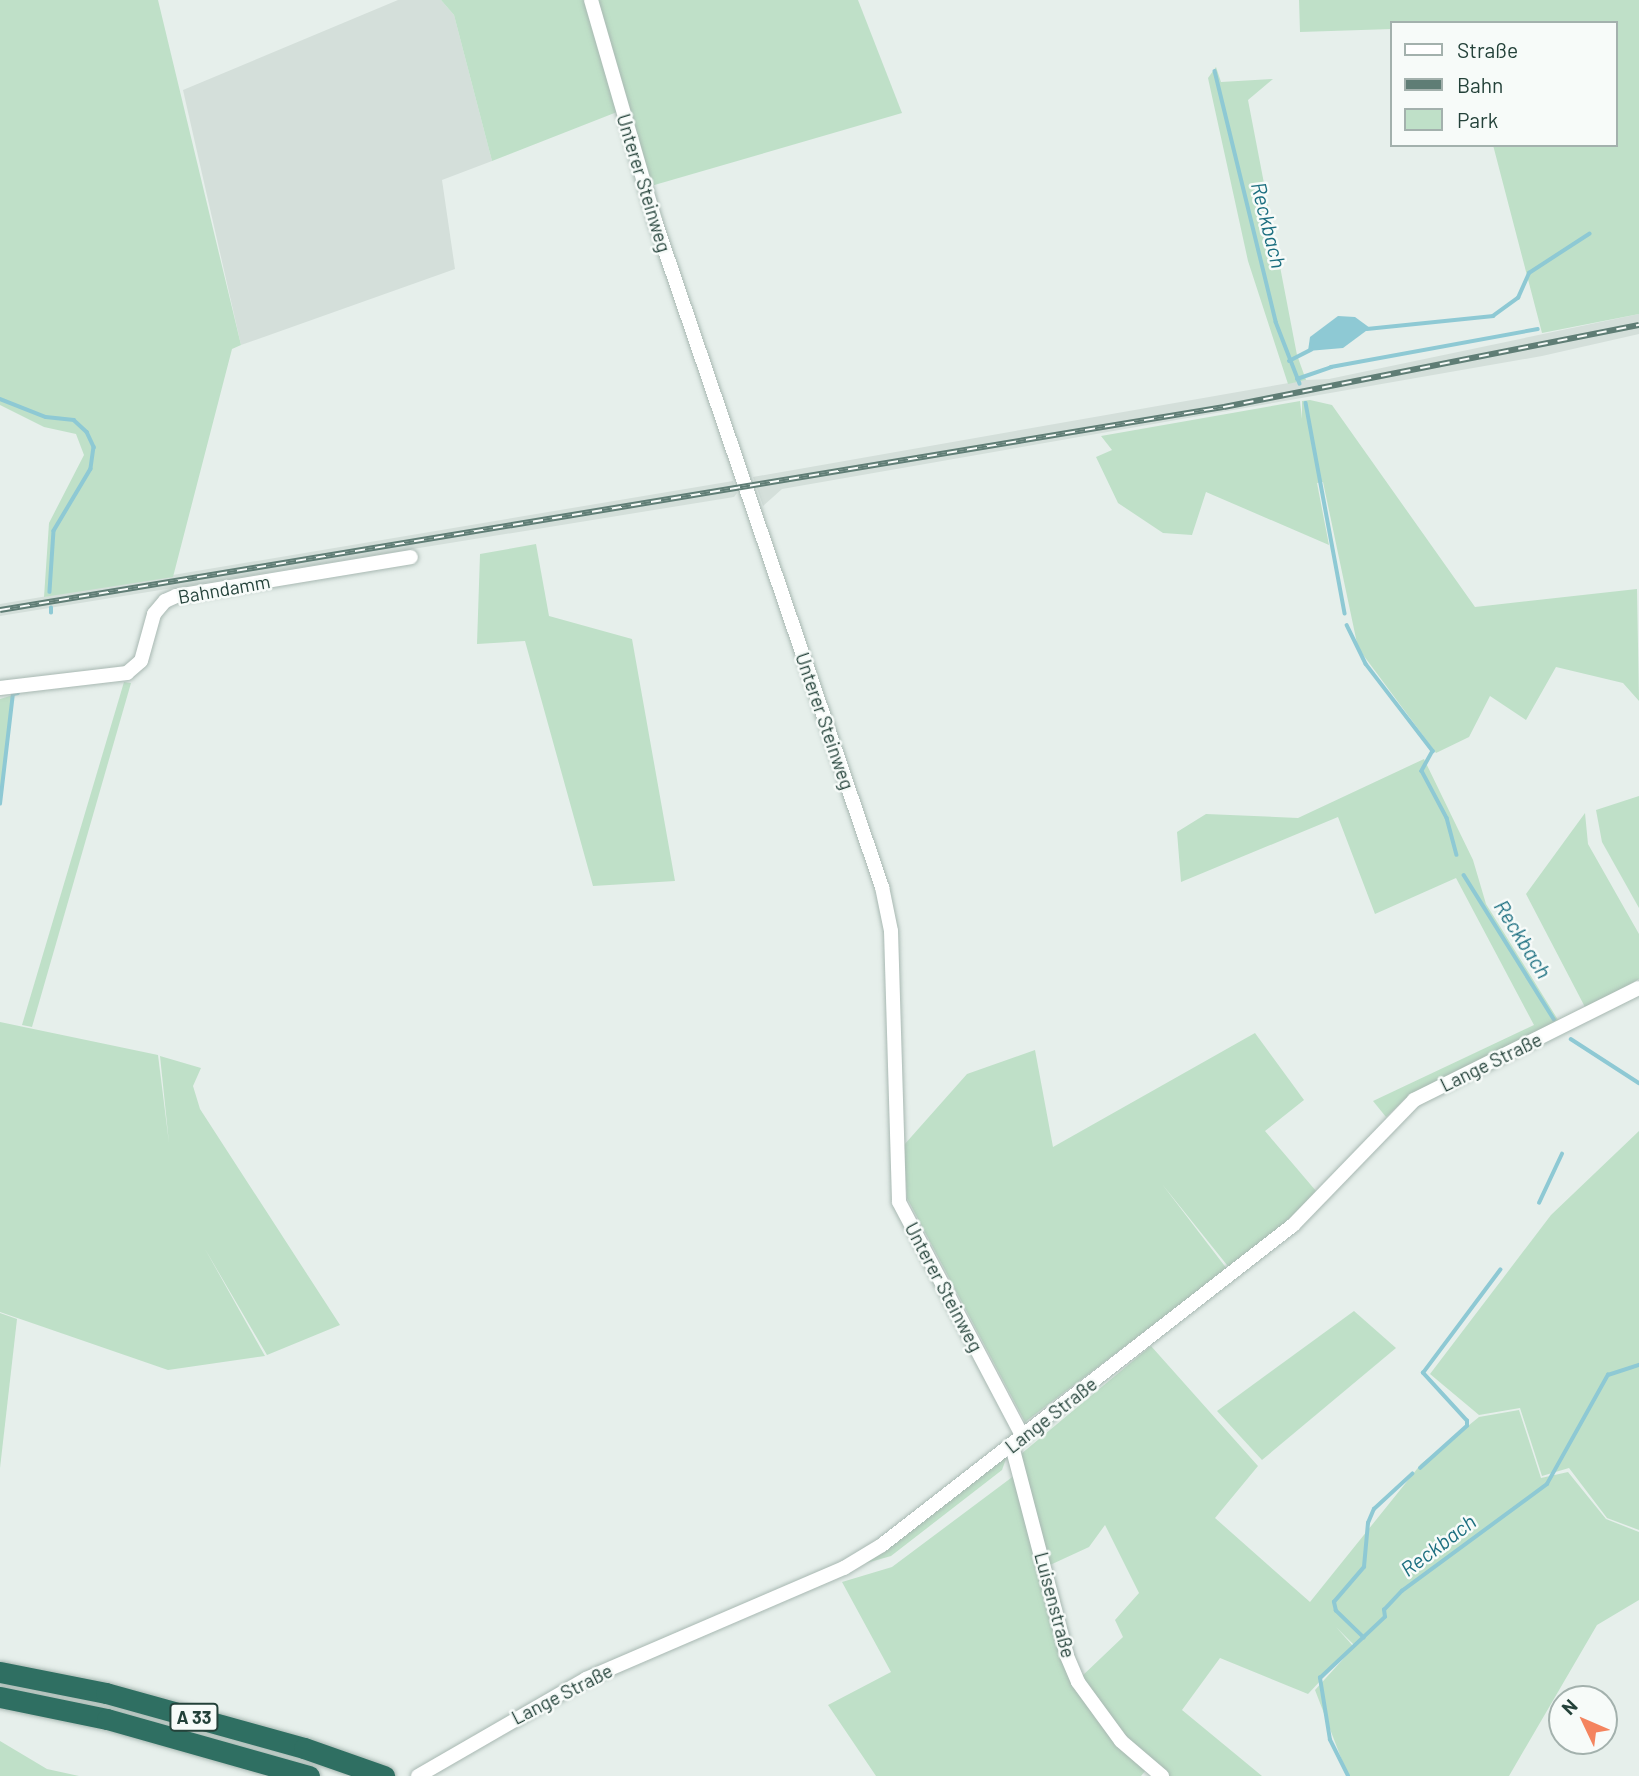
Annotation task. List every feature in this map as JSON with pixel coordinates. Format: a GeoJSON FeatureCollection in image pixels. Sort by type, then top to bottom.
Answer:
{"type":"FeatureCollection","features":[{"type":"Feature","properties":{"kind":"highway","name":"A 33"},"geometry":{"type":"LineString","coordinates":[[0,1672],[106,1693],[304,1748],[384,1776]]}},
{"type":"Feature","properties":{"kind":"highway","name":"A 33"},"geometry":{"type":"LineString","coordinates":[[0,1698],[107,1719],[309,1776]]}},
{"type":"Feature","properties":{"kind":"street","name":"Unterer Steinweg"},"geometry":{"type":"LineString","coordinates":[[592,0],[654,221],[882,887],[891,931],[899,1202],[1018,1441]]}},
{"type":"Feature","properties":{"kind":"street","name":"Bahndamm"},"geometry":{"type":"LineString","coordinates":[[0,688],[127,673],[141,661],[154,614],[165,601],[176,596],[411,557]]}},
{"type":"Feature","properties":{"kind":"street","name":"Lange Straße"},"geometry":{"type":"LineString","coordinates":[[418,1776],[586,1679],[844,1569],[883,1545],[1293,1225],[1414,1100],[1639,988]]}},
{"type":"Feature","properties":{"kind":"street","name":"Luisenstraße"},"geometry":{"type":"LineString","coordinates":[[1018,1441],[1070,1665],[1121,1741],[1162,1776]]}},
{"type":"Feature","properties":{"kind":"shaded area"},"geometry":{"type":"Polygon","coordinates":[[[398,0],[441,0],[454,15],[492,161],[442,180],[455,269],[241,345],[183,90],[398,0]]]}},
{"type":"Feature","properties":{"kind":"shaded area"},"geometry":{"type":"Polygon","coordinates":[[[1639,314],[1639,334],[1542,356],[782,489],[763,506],[753,477],[1306,380],[1329,379],[1639,314]]]}},
{"type":"Feature","properties":{"kind":"shaded area"},"geometry":{"type":"Polygon","coordinates":[[[733,481],[737,493],[734,497],[0,616],[0,604],[733,481]]]}},
{"type":"Feature","properties":{"kind":"green space"},"geometry":{"type":"Polygon","coordinates":[[[0,0],[158,0],[241,345],[232,349],[173,577],[44,597],[49,523],[84,455],[76,434],[44,427],[0,405],[0,0]]]}},
{"type":"Feature","properties":{"kind":"green space"},"geometry":{"type":"Polygon","coordinates":[[[441,0],[587,0],[617,112],[492,161],[454,15],[441,0]]]}},
{"type":"Feature","properties":{"kind":"green space"},"geometry":{"type":"Polygon","coordinates":[[[597,0],[858,0],[902,113],[651,186],[597,0]]]}},
{"type":"Feature","properties":{"kind":"green space"},"geometry":{"type":"Polygon","coordinates":[[[1299,0],[1639,0],[1639,314],[1542,333],[1494,147],[1618,147],[1618,21],[1390,21],[1390,29],[1300,32],[1299,0]]]}},
{"type":"Feature","properties":{"kind":"green space"},"geometry":{"type":"Polygon","coordinates":[[[1216,67],[1221,82],[1273,79],[1248,100],[1297,355],[1306,380],[1288,384],[1248,261],[1208,78],[1216,67]]]}},
{"type":"Feature","properties":{"kind":"green space"},"geometry":{"type":"Polygon","coordinates":[[[1300,401],[1302,419],[1302,401],[1332,405],[1475,607],[1637,589],[1639,701],[1623,683],[1556,667],[1526,720],[1490,696],[1469,737],[1436,753],[1358,648],[1323,482],[1317,483],[1329,545],[1206,492],[1192,535],[1163,533],[1118,503],[1096,457],[1112,450],[1101,436],[1300,401]]]}},
{"type":"Feature","properties":{"kind":"green space"},"geometry":{"type":"Polygon","coordinates":[[[536,544],[549,616],[632,639],[675,881],[593,886],[525,641],[477,644],[480,554],[536,544]]]}},
{"type":"Feature","properties":{"kind":"green space"},"geometry":{"type":"Polygon","coordinates":[[[124,682],[131,683],[32,1027],[22,1025],[124,682]]]}},
{"type":"Feature","properties":{"kind":"green space"},"geometry":{"type":"Polygon","coordinates":[[[13,695],[0,803],[0,699],[13,695]]]}},
{"type":"Feature","properties":{"kind":"green space"},"geometry":{"type":"Polygon","coordinates":[[[1424,759],[1473,860],[1486,904],[1560,1023],[1410,1094],[1386,1117],[1373,1101],[1534,1025],[1456,878],[1375,914],[1338,817],[1181,882],[1177,832],[1206,814],[1298,818],[1424,759]]]}},
{"type":"Feature","properties":{"kind":"green space"},"geometry":{"type":"Polygon","coordinates":[[[1639,796],[1639,908],[1602,842],[1596,810],[1639,796]]]}},
{"type":"Feature","properties":{"kind":"green space"},"geometry":{"type":"Polygon","coordinates":[[[1585,813],[1588,844],[1639,934],[1639,979],[1586,1009],[1526,894],[1585,813]]]}},
{"type":"Feature","properties":{"kind":"green space"},"geometry":{"type":"Polygon","coordinates":[[[0,1022],[158,1055],[169,1143],[160,1056],[201,1068],[193,1086],[200,1109],[340,1325],[267,1355],[205,1249],[265,1356],[168,1370],[0,1312],[0,1022]]]}},
{"type":"Feature","properties":{"kind":"green space"},"geometry":{"type":"Polygon","coordinates":[[[1255,1033],[1304,1100],[1265,1131],[1316,1191],[1292,1220],[1231,1270],[1162,1184],[1227,1269],[1025,1422],[907,1198],[904,1145],[967,1074],[1035,1050],[1053,1147],[1255,1033]]]}},
{"type":"Feature","properties":{"kind":"green space"},"geometry":{"type":"Polygon","coordinates":[[[1639,1131],[1639,1530],[1607,1518],[1569,1468],[1542,1476],[1520,1408],[1479,1415],[1430,1374],[1551,1215],[1639,1131]]]}},
{"type":"Feature","properties":{"kind":"green space"},"geometry":{"type":"Polygon","coordinates":[[[1354,1311],[1396,1348],[1262,1460],[1217,1411],[1354,1311]]]}},
{"type":"Feature","properties":{"kind":"green space"},"geometry":{"type":"Polygon","coordinates":[[[0,1313],[17,1319],[0,1468],[0,1313]]]}},
{"type":"Feature","properties":{"kind":"green space"},"geometry":{"type":"Polygon","coordinates":[[[1151,1346],[1258,1466],[1215,1518],[1310,1602],[1421,1464],[1479,1417],[1519,1410],[1541,1478],[1568,1472],[1606,1519],[1639,1532],[1639,1600],[1597,1625],[1562,1685],[1548,1685],[1548,1709],[1509,1776],[1348,1776],[1315,1690],[1355,1646],[1336,1627],[1353,1646],[1308,1694],[1220,1658],[1182,1710],[1262,1776],[1169,1776],[1125,1739],[1080,1678],[1123,1637],[1115,1620],[1139,1593],[1105,1525],[1089,1547],[1050,1565],[1021,1454],[1151,1346]]]}},
{"type":"Feature","properties":{"kind":"green space"},"geometry":{"type":"Polygon","coordinates":[[[1007,1456],[1002,1470],[891,1556],[856,1566],[1007,1456]]]}},
{"type":"Feature","properties":{"kind":"green space"},"geometry":{"type":"Polygon","coordinates":[[[1015,1475],[1074,1682],[1096,1719],[1146,1770],[1141,1776],[876,1776],[828,1705],[891,1672],[842,1582],[892,1567],[1015,1475]]]}},
{"type":"Feature","properties":{"kind":"green space"},"geometry":{"type":"Polygon","coordinates":[[[0,1741],[47,1769],[79,1776],[0,1776],[0,1741]]]}},
{"type":"Feature","properties":{"kind":"water"},"geometry":{"type":"Polygon","coordinates":[[[1338,316],[1355,317],[1370,328],[1343,348],[1308,351],[1310,337],[1338,316]]]}},
{"type":"Feature","properties":{"kind":"waterway","name":"Reckbach"},"geometry":{"type":"LineString","coordinates":[[1215,71],[1276,322],[1300,384]]}},
{"type":"Feature","properties":{"kind":"waterway"},"geometry":{"type":"LineString","coordinates":[[1367,329],[1493,316],[1518,298],[1529,273],[1589,234]]}},
{"type":"Feature","properties":{"kind":"waterway"},"geometry":{"type":"LineString","coordinates":[[1297,379],[1331,367],[1538,329]]}},
{"type":"Feature","properties":{"kind":"waterway"},"geometry":{"type":"LineString","coordinates":[[1289,361],[1311,350]]}},
{"type":"Feature","properties":{"kind":"waterway"},"geometry":{"type":"LineString","coordinates":[[0,399],[46,417],[74,420],[87,432],[94,447],[91,469],[54,531],[50,592]]}},
{"type":"Feature","properties":{"kind":"waterway","name":"Reckbach"},"geometry":{"type":"LineString","coordinates":[[1306,403],[1345,613]]}},
{"type":"Feature","properties":{"kind":"waterway"},"geometry":{"type":"LineString","coordinates":[[51,608],[51,613]]}},
{"type":"Feature","properties":{"kind":"waterway","name":"Reckbach"},"geometry":{"type":"LineString","coordinates":[[1347,625],[1366,664],[1433,751],[1422,771],[1447,818],[1457,855]]}},
{"type":"Feature","properties":{"kind":"waterway"},"geometry":{"type":"LineString","coordinates":[[0,804],[13,694],[18,693]]}},
{"type":"Feature","properties":{"kind":"waterway","name":"Reckbach"},"geometry":{"type":"LineString","coordinates":[[1464,875],[1554,1019]]}},
{"type":"Feature","properties":{"kind":"waterway","name":"Reckbach"},"geometry":{"type":"LineString","coordinates":[[1571,1039],[1639,1083]]}},
{"type":"Feature","properties":{"kind":"waterway"},"geometry":{"type":"LineString","coordinates":[[1539,1203],[1562,1154]]}},
{"type":"Feature","properties":{"kind":"waterway"},"geometry":{"type":"LineString","coordinates":[[1420,1468],[1467,1426],[1467,1421],[1423,1373],[1500,1270]]}},
{"type":"Feature","properties":{"kind":"waterway","name":"Reckbach"},"geometry":{"type":"LineString","coordinates":[[1348,1776],[1330,1740],[1320,1678],[1385,1617],[1384,1610],[1402,1591],[1547,1484],[1608,1375],[1639,1365]]}},
{"type":"Feature","properties":{"kind":"waterway"},"geometry":{"type":"LineString","coordinates":[[1364,1638],[1336,1611],[1334,1602],[1364,1567],[1368,1523],[1374,1509],[1412,1474]]}},
{"type":"Feature","properties":{"kind":"railway"},"geometry":{"type":"LineString","coordinates":[[0,610],[1224,407],[1639,325]]}}]}
